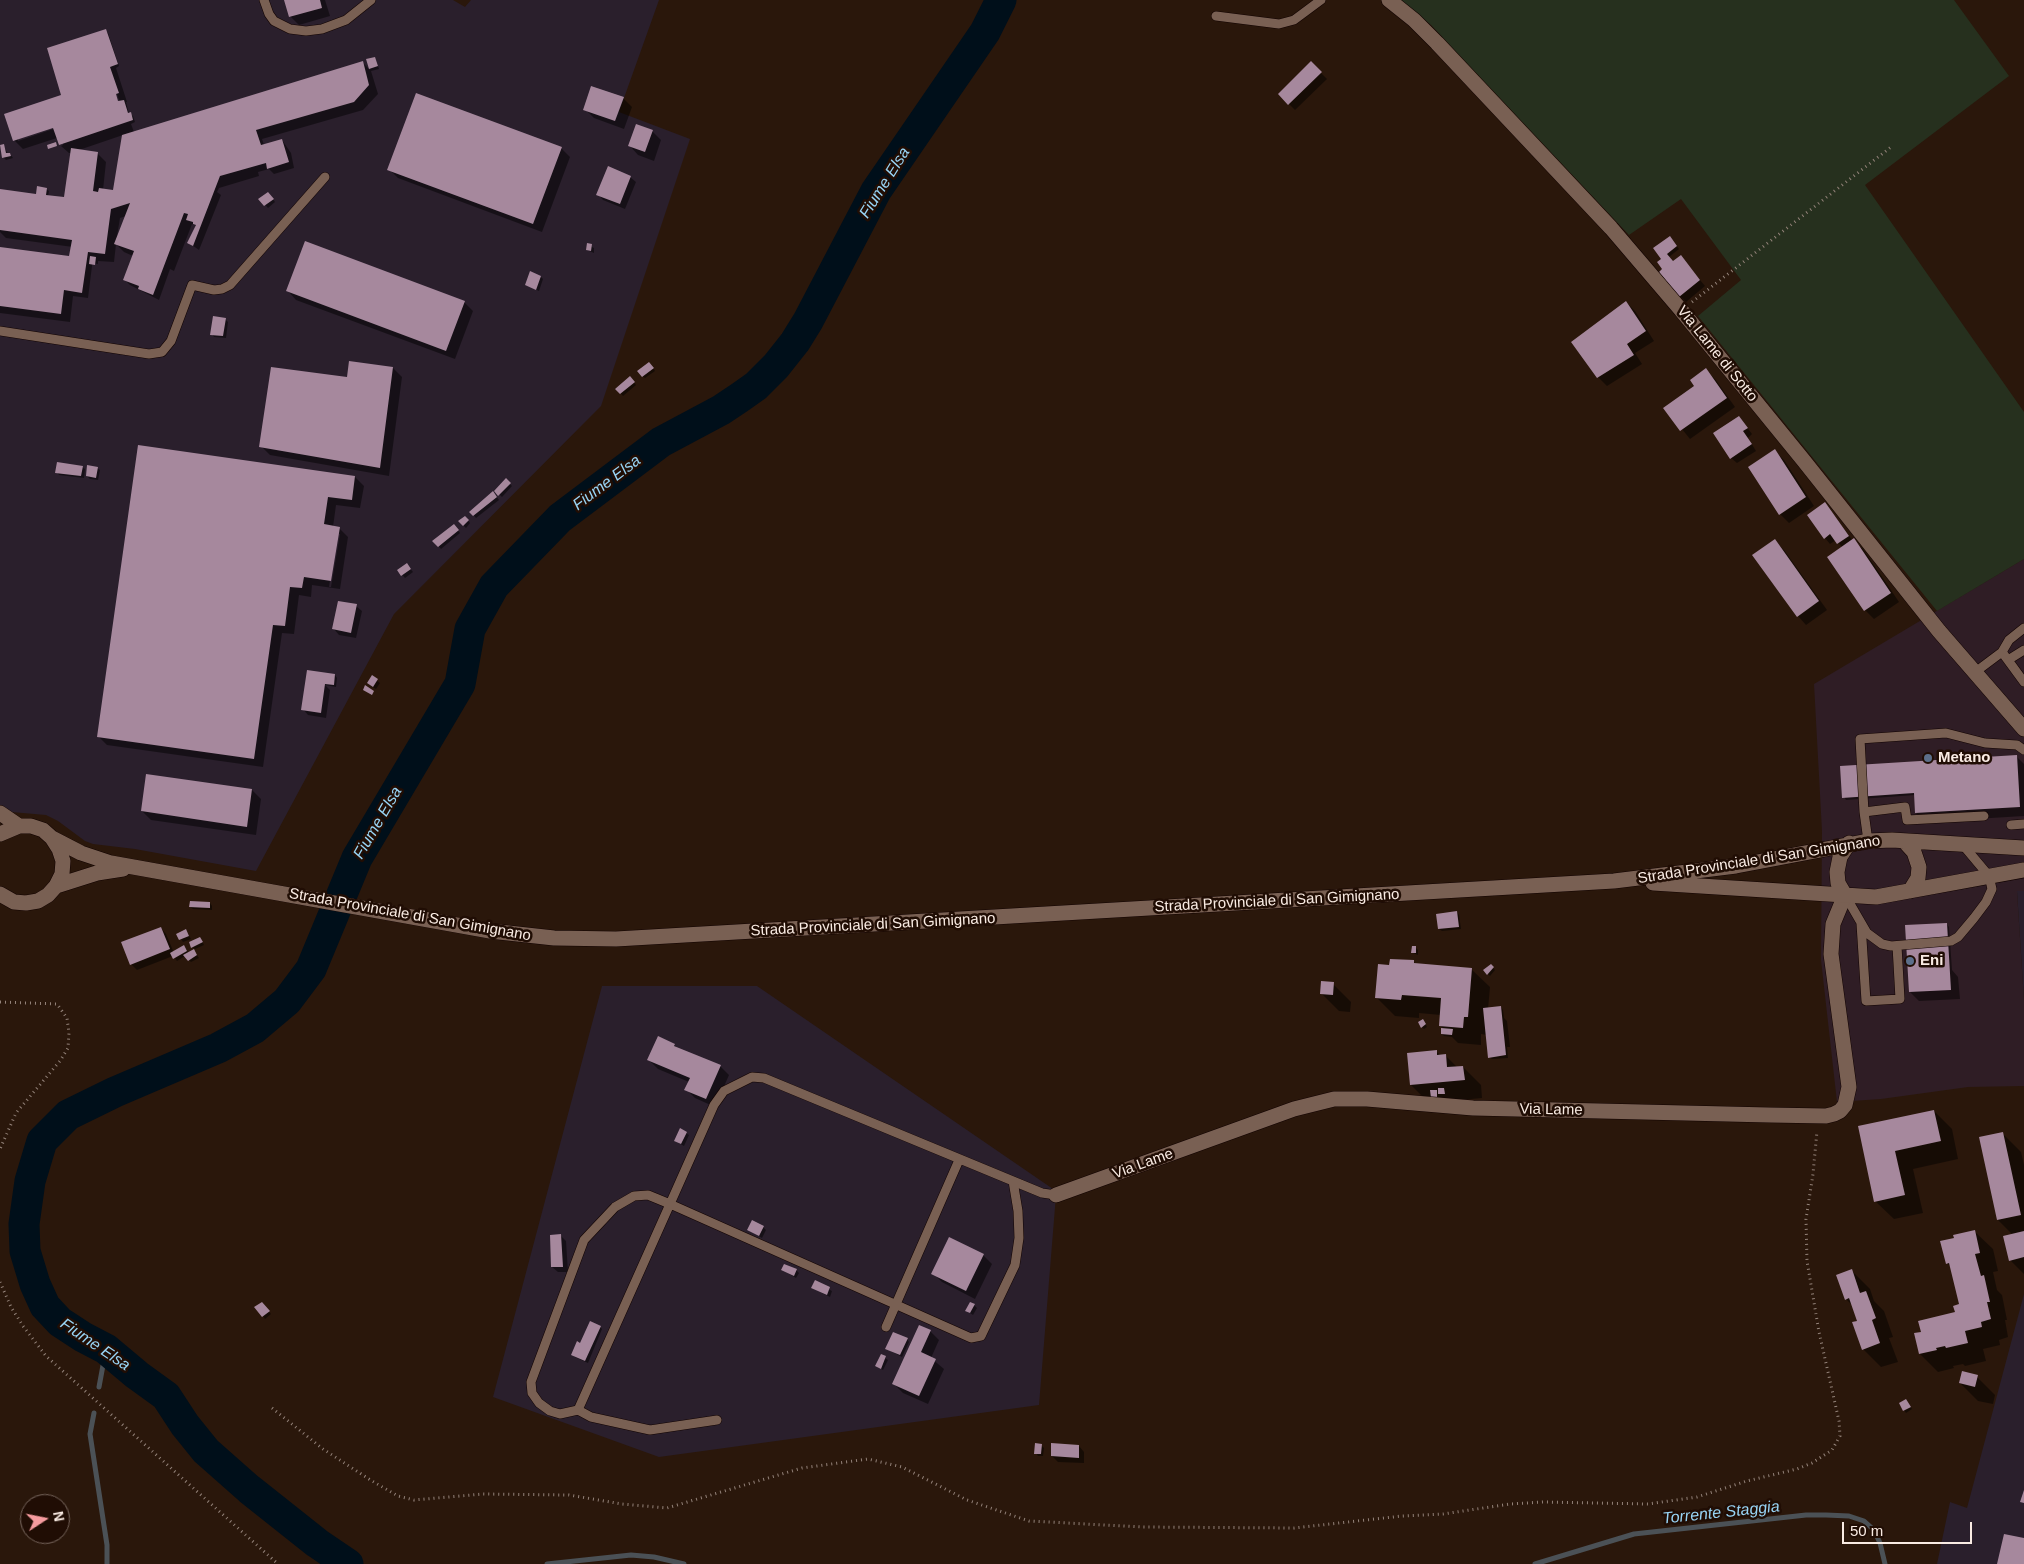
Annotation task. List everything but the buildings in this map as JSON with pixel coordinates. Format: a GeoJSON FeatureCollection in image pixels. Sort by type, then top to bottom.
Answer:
{"type":"FeatureCollection","features":[{"type":"Feature","properties":{"kind":"main road","name":"Via Lame di Sotto"},"geometry":{"type":"LineString","coordinates":[[1388,0],[1426,31],[1611,228],[1681,310],[1804,461],[1939,631],[2024,729]]}},
{"type":"Feature","properties":{"kind":"main road"},"geometry":{"type":"LineString","coordinates":[[0,813],[19,826]]}},
{"type":"Feature","properties":{"kind":"main road","name":"Strada Provinciale di San Gimignano"},"geometry":{"type":"LineString","coordinates":[[19,826],[31,826],[43,830],[52,838],[88,856],[137,868],[490,932],[561,938],[644,938],[1614,881],[1736,866],[1868,841],[1904,841],[2024,848]]}},
{"type":"Feature","properties":{"kind":"main road"},"geometry":{"type":"LineString","coordinates":[[0,834],[19,826]]}},
{"type":"Feature","properties":{"kind":"main road"},"geometry":{"type":"LineString","coordinates":[[0,894],[14,902],[26,903],[38,901],[48,895],[56,886],[62,874],[63,861],[60,849],[52,838]]}},
{"type":"Feature","properties":{"kind":"main road"},"geometry":{"type":"LineString","coordinates":[[1904,841],[1914,852],[1919,867],[1918,878],[1910,891]]}},
{"type":"Feature","properties":{"kind":"main road"},"geometry":{"type":"LineString","coordinates":[[1845,895],[1838,883],[1837,872],[1840,857],[1850,843]]}},
{"type":"Feature","properties":{"kind":"main road","name":"Strada Provinciale di San Gimignano"},"geometry":{"type":"LineString","coordinates":[[56,886],[105,871],[137,868]]}},
{"type":"Feature","properties":{"kind":"main road","name":"Strada Provinciale di San Gimignano"},"geometry":{"type":"LineString","coordinates":[[1614,881],[1883,896],[2024,870]]}},
{"type":"Feature","properties":{"kind":"main road","name":"Via Lame"},"geometry":{"type":"LineString","coordinates":[[1056,1195],[1294,1108],[1334,1099],[1367,1099],[1473,1108],[1830,1115],[1840,1111],[1845,1105],[1848,1094],[1848,1072],[1832,965],[1831,941],[1835,919],[1845,895]]}},
{"type":"Feature","properties":{"kind":"main road"},"geometry":{"type":"LineString","coordinates":[[0,909],[14,902]]}},
{"type":"Feature","properties":{"kind":"lane"},"geometry":{"type":"LineString","coordinates":[[264,0],[269,14],[274,20],[290,29],[306,31],[322,29],[346,20],[371,0]]}},
{"type":"Feature","properties":{"kind":"lane"},"geometry":{"type":"LineString","coordinates":[[1216,16],[1279,24],[1294,20],[1321,0]]}},
{"type":"Feature","properties":{"kind":"lane"},"geometry":{"type":"LineString","coordinates":[[0,331],[149,354],[162,352],[171,341],[192,285],[214,290],[230,285],[325,177]]}},
{"type":"Feature","properties":{"kind":"lane"},"geometry":{"type":"LineString","coordinates":[[1974,673],[2002,652],[2012,637],[2024,628]]}},
{"type":"Feature","properties":{"kind":"lane"},"geometry":{"type":"LineString","coordinates":[[2008,660],[2022,651],[2012,637]]}},
{"type":"Feature","properties":{"kind":"lane"},"geometry":{"type":"LineString","coordinates":[[2002,652],[2024,682]]}},
{"type":"Feature","properties":{"kind":"lane"},"geometry":{"type":"LineString","coordinates":[[1868,841],[1864,812],[1860,738],[1946,733],[1985,743],[2017,745],[2024,750]]}},
{"type":"Feature","properties":{"kind":"lane"},"geometry":{"type":"LineString","coordinates":[[1864,812],[1905,807],[1907,820],[1984,816]]}},
{"type":"Feature","properties":{"kind":"lane"},"geometry":{"type":"LineString","coordinates":[[2011,825],[2024,824]]}},
{"type":"Feature","properties":{"kind":"lane"},"geometry":{"type":"LineString","coordinates":[[1845,895],[1861,924],[1872,937],[1882,944],[1897,946],[1943,943],[1955,940],[1988,898],[1992,886],[1990,876],[1963,845]]}},
{"type":"Feature","properties":{"kind":"lane"},"geometry":{"type":"LineString","coordinates":[[1861,924],[1866,1001],[1900,999],[1897,946]]}},
{"type":"Feature","properties":{"kind":"lane"},"geometry":{"type":"LineString","coordinates":[[578,1410],[714,1105],[724,1091],[752,1077],[764,1078],[959,1160],[1042,1193],[1056,1195]]}},
{"type":"Feature","properties":{"kind":"lane"},"geometry":{"type":"LineString","coordinates":[[886,1327],[959,1160]]}},
{"type":"Feature","properties":{"kind":"lane"},"geometry":{"type":"LineString","coordinates":[[717,1420],[650,1430],[591,1417],[578,1410],[560,1414],[550,1411],[539,1404],[532,1393],[531,1382],[584,1240],[615,1207],[634,1196],[648,1196],[670,1204],[895,1306],[971,1338],[981,1336],[1015,1264],[1019,1238],[1018,1211],[1013,1181]]}},
{"type":"Feature","properties":{"kind":"path"},"geometry":{"type":"LineString","coordinates":[[1681,310],[1891,147]]}},
{"type":"Feature","properties":{"kind":"path"},"geometry":{"type":"LineString","coordinates":[[0,1002],[57,1004],[67,1018],[69,1033],[68,1048],[60,1061],[16,1113],[0,1149]]}},
{"type":"Feature","properties":{"kind":"path"},"geometry":{"type":"LineString","coordinates":[[272,1408],[323,1449],[364,1476],[398,1496],[414,1500],[483,1494],[569,1495],[622,1504],[667,1508],[802,1468],[868,1459],[902,1467],[967,1500],[1028,1521],[1143,1527],[1294,1528],[1402,1516],[1443,1514],[1510,1504],[1543,1502],[1648,1504],[1697,1497],[1747,1481],[1797,1469],[1812,1463],[1832,1450],[1840,1436],[1840,1421],[1819,1332],[1807,1261],[1806,1218],[1813,1174],[1817,1116]]}},
{"type":"Feature","properties":{"kind":"path"},"geometry":{"type":"LineString","coordinates":[[0,1282],[10,1307],[46,1356],[278,1564]]}},
{"type":"Feature","properties":{"kind":"shaded area"},"geometry":{"type":"Polygon","coordinates":[[[0,0],[453,0],[465,7],[471,0],[659,0],[619,112],[690,139],[601,406],[394,614],[256,871],[135,849],[93,844],[85,841],[58,821],[46,815],[0,811],[0,0]]]}},
{"type":"Feature","properties":{"kind":"shaded area"},"geometry":{"type":"Polygon","coordinates":[[[2024,559],[2024,891],[2017,892],[2024,1000],[2024,1086],[1968,1087],[1881,1099],[1837,1102],[1821,960],[1822,831],[1814,684],[2024,559]]]}},
{"type":"Feature","properties":{"kind":"shaded area"},"geometry":{"type":"Polygon","coordinates":[[[2017,891],[2024,891],[2024,1000],[2017,891]]]}},
{"type":"Feature","properties":{"kind":"shaded area"},"geometry":{"type":"Polygon","coordinates":[[[602,986],[757,986],[1053,1189],[1056,1195],[1039,1405],[659,1457],[493,1397],[602,986]]]}},
{"type":"Feature","properties":{"kind":"shaded area"},"geometry":{"type":"Polygon","coordinates":[[[2024,1294],[2024,1564],[1937,1564],[1950,1502],[1967,1508],[2024,1294]]]}},
{"type":"Feature","properties":{"kind":"green space"},"geometry":{"type":"Polygon","coordinates":[[[1400,0],[1954,0],[2009,76],[1865,185],[2024,412],[2024,559],[1937,611],[1698,316],[1741,280],[1681,199],[1629,235],[1431,25],[1400,0]]]}},
{"type":"Feature","properties":{"kind":"waterway","name":"Fiume Elsa"},"geometry":{"type":"LineString","coordinates":[[348,1564],[317,1543],[249,1489],[206,1451],[185,1425],[166,1396],[106,1349],[60,1322],[45,1306],[35,1284],[25,1251],[24,1224],[30,1181],[42,1141],[68,1115],[115,1092],[218,1048],[255,1028],[287,1001],[311,969],[357,858],[460,684],[470,629],[494,586],[560,518],[661,442],[721,410],[739,398],[756,386],[776,366],[795,342],[808,321],[876,191],[985,32],[1001,0]]}},
{"type":"Feature","properties":{"kind":"waterway"},"geometry":{"type":"LineString","coordinates":[[99,1387],[106,1349]]}},
{"type":"Feature","properties":{"kind":"waterway"},"geometry":{"type":"LineString","coordinates":[[94,1413],[90,1434],[107,1545],[107,1564]]}},
{"type":"Feature","properties":{"kind":"waterway","name":"Torrente Staggia"},"geometry":{"type":"LineString","coordinates":[[1535,1564],[1634,1534],[1806,1515],[1849,1516],[1864,1521],[1874,1530],[1880,1543],[1885,1564]]}},
{"type":"Feature","properties":{"kind":"waterway","name":"Torrente Staggia"},"geometry":{"type":"LineString","coordinates":[[547,1564],[631,1555],[654,1557],[684,1564]]}},
{"type":"Feature","properties":{"kind":"place","name":"Metano"},"geometry":{"type":"Point","coordinates":[1928,758]}},
{"type":"Feature","properties":{"kind":"place","name":"Eni"},"geometry":{"type":"Point","coordinates":[1910,961]}}]}
